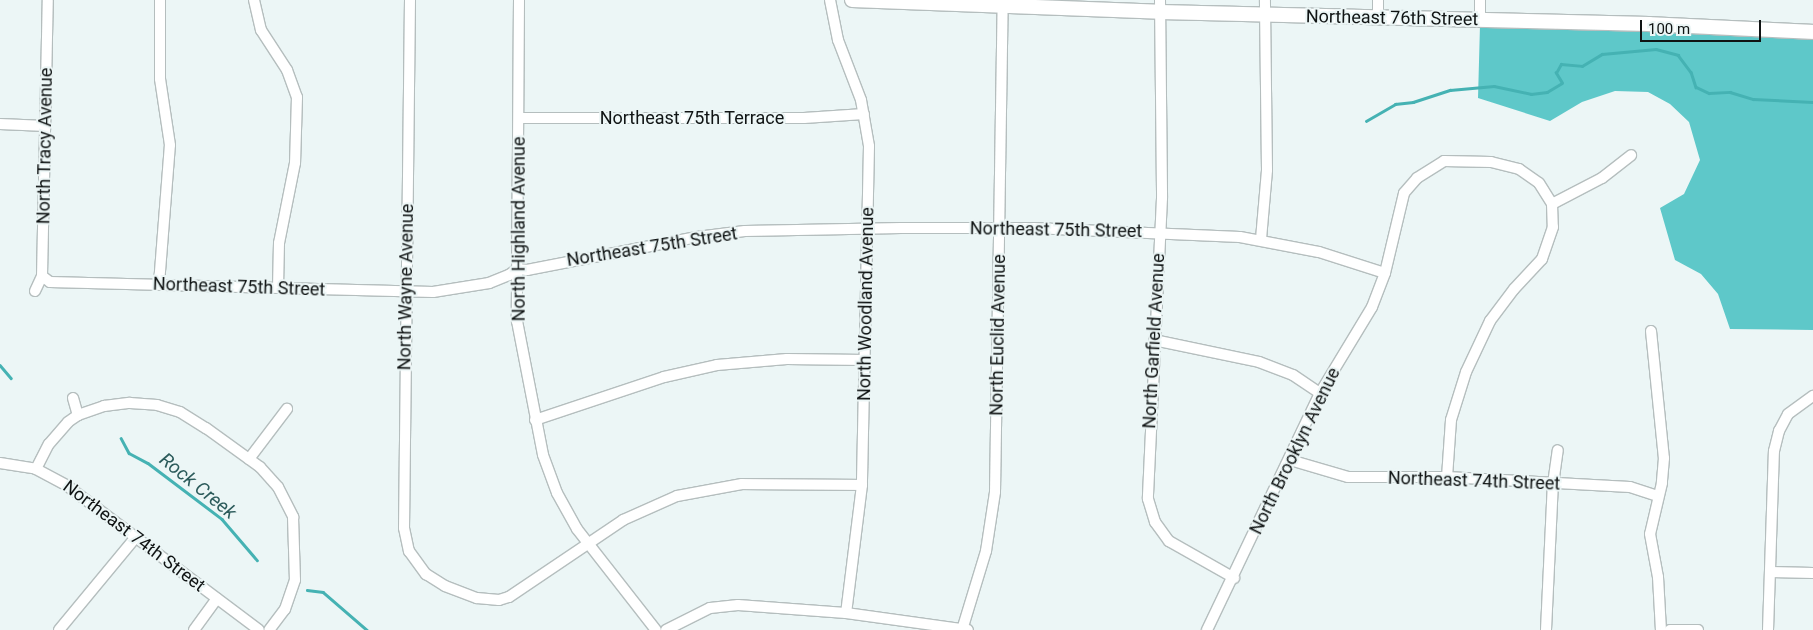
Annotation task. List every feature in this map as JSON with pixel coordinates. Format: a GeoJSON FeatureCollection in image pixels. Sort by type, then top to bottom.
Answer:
{"type":"FeatureCollection","features":[{"type":"Feature","properties":{"kind":"street","name":"North Tracy Avenue"},"geometry":{"type":"LineString","coordinates":[[35,291],[42,276],[48,0]]}},
{"type":"Feature","properties":{"kind":"street"},"geometry":{"type":"LineString","coordinates":[[159,284],[170,145],[160,79],[160,0]]}},
{"type":"Feature","properties":{"kind":"street"},"geometry":{"type":"LineString","coordinates":[[254,0],[261,30],[288,70],[297,97],[295,163],[279,243],[278,287]]}},
{"type":"Feature","properties":{"kind":"street","name":"North Wayne Avenue"},"geometry":{"type":"LineString","coordinates":[[410,0],[404,528],[409,551],[421,568],[445,586],[483,600],[499,600],[509,597],[588,545]]}},
{"type":"Feature","properties":{"kind":"street","name":"North Highland Avenue"},"geometry":{"type":"LineString","coordinates":[[519,0],[520,118],[517,321],[536,420],[550,475],[566,512],[588,545],[656,630]]}},
{"type":"Feature","properties":{"kind":"street","name":"North Woodland Avenue"},"geometry":{"type":"LineString","coordinates":[[830,0],[838,40],[864,114],[869,146],[862,485],[846,613]]}},
{"type":"Feature","properties":{"kind":"street","name":"Northeast 76th Street"},"geometry":{"type":"LineString","coordinates":[[852,0],[1003,5],[1265,7],[1378,18],[1813,32]]}},
{"type":"Feature","properties":{"kind":"street"},"geometry":{"type":"LineString","coordinates":[[1378,0],[1378,18]]}},
{"type":"Feature","properties":{"kind":"street"},"geometry":{"type":"LineString","coordinates":[[1480,0],[1480,20]]}},
{"type":"Feature","properties":{"kind":"street","name":"North Euclid Avenue"},"geometry":{"type":"LineString","coordinates":[[962,630],[986,551],[995,492],[1001,228],[1003,5]]}},
{"type":"Feature","properties":{"kind":"street","name":"North Garfield Avenue"},"geometry":{"type":"LineString","coordinates":[[1160,6],[1160,232],[1148,498],[1150,510],[1169,541],[1234,578]]}},
{"type":"Feature","properties":{"kind":"street"},"geometry":{"type":"LineString","coordinates":[[1261,239],[1267,170],[1265,7]]}},
{"type":"Feature","properties":{"kind":"street","name":"Northeast 75th Terrace"},"geometry":{"type":"LineString","coordinates":[[520,118],[804,118],[864,114]]}},
{"type":"Feature","properties":{"kind":"street"},"geometry":{"type":"LineString","coordinates":[[0,124],[46,126]]}},
{"type":"Feature","properties":{"kind":"street"},"geometry":{"type":"LineString","coordinates":[[1447,477],[1451,420],[1466,372],[1490,321],[1542,259],[1553,227],[1552,204],[1602,178],[1631,155]]}},
{"type":"Feature","properties":{"kind":"street","name":"North Brooklyn Avenue"},"geometry":{"type":"LineString","coordinates":[[1207,630],[1234,578],[1320,393],[1372,307],[1385,273],[1400,203],[1409,185],[1444,161],[1492,162],[1519,169],[1533,177],[1552,204]]}},
{"type":"Feature","properties":{"kind":"street","name":"Northeast 75th Street"},"geometry":{"type":"LineString","coordinates":[[42,276],[50,282],[278,287],[407,293],[452,291],[489,283],[509,275],[517,268],[526,270],[726,233],[1001,228],[1160,232],[1261,239],[1319,252],[1385,273]]}},
{"type":"Feature","properties":{"kind":"street"},"geometry":{"type":"LineString","coordinates":[[1651,330],[1664,458],[1650,534],[1658,577],[1661,630]]}},
{"type":"Feature","properties":{"kind":"street"},"geometry":{"type":"LineString","coordinates":[[1154,340],[1260,362],[1293,375],[1320,393]]}},
{"type":"Feature","properties":{"kind":"street"},"geometry":{"type":"LineString","coordinates":[[536,420],[664,377],[708,367],[787,359],[865,360]]}},
{"type":"Feature","properties":{"kind":"street"},"geometry":{"type":"LineString","coordinates":[[1768,630],[1774,451],[1779,431],[1788,414],[1813,396]]}},
{"type":"Feature","properties":{"kind":"street"},"geometry":{"type":"LineString","coordinates":[[73,398],[78,415]]}},
{"type":"Feature","properties":{"kind":"street"},"geometry":{"type":"LineString","coordinates":[[36,469],[52,439],[78,415],[117,404],[157,405],[191,418],[249,459],[278,487],[291,511],[295,527],[295,580],[286,609],[270,630]]}},
{"type":"Feature","properties":{"kind":"street"},"geometry":{"type":"LineString","coordinates":[[249,459],[287,409]]}},
{"type":"Feature","properties":{"kind":"street"},"geometry":{"type":"LineString","coordinates":[[1546,630],[1553,484],[1558,450]]}},
{"type":"Feature","properties":{"kind":"street","name":"Northeast 74th Street"},"geometry":{"type":"LineString","coordinates":[[1290,460],[1348,477],[1447,477],[1630,487],[1658,496]]}},
{"type":"Feature","properties":{"kind":"street","name":"Northeast 74th Street"},"geometry":{"type":"LineString","coordinates":[[0,463],[36,469],[66,485],[259,630]]}},
{"type":"Feature","properties":{"kind":"street"},"geometry":{"type":"LineString","coordinates":[[588,545],[640,512],[697,491],[742,484],[862,485]]}},
{"type":"Feature","properties":{"kind":"street"},"geometry":{"type":"LineString","coordinates":[[59,630],[136,537]]}},
{"type":"Feature","properties":{"kind":"street"},"geometry":{"type":"LineString","coordinates":[[1771,572],[1813,574]]}},
{"type":"Feature","properties":{"kind":"street"},"geometry":{"type":"LineString","coordinates":[[194,630],[217,598]]}},
{"type":"Feature","properties":{"kind":"street"},"geometry":{"type":"LineString","coordinates":[[666,630],[696,613],[724,606],[846,613],[968,630]]}},
{"type":"Feature","properties":{"kind":"street"},"geometry":{"type":"LineString","coordinates":[[1670,630],[1698,630]]}},
{"type":"Feature","properties":{"kind":"shaded area"},"geometry":{"type":"Polygon","coordinates":[[[1480,25],[1675,30],[1813,39],[1813,330],[1730,329],[1718,294],[1701,274],[1675,260],[1660,208],[1684,194],[1700,160],[1689,122],[1670,104],[1648,92],[1615,91],[1582,102],[1550,121],[1478,98],[1480,25]]]}},
{"type":"Feature","properties":{"kind":"waterway"},"geometry":{"type":"LineString","coordinates":[[1366,121],[1395,104],[1413,102],[1450,90],[1494,86],[1531,94],[1547,92],[1562,83],[1556,73],[1561,64],[1582,66],[1602,54],[1656,49],[1678,55],[1691,72],[1696,87],[1709,93],[1730,92],[1753,99],[1813,102]]}},
{"type":"Feature","properties":{"kind":"waterway","name":"Rock Creek"},"geometry":{"type":"LineString","coordinates":[[0,365],[11,378]]}},
{"type":"Feature","properties":{"kind":"waterway","name":"Rock Creek"},"geometry":{"type":"LineString","coordinates":[[121,438],[129,453],[148,463],[222,519],[257,560]]}},
{"type":"Feature","properties":{"kind":"waterway","name":"Rock Creek"},"geometry":{"type":"LineString","coordinates":[[307,590],[323,592],[367,630]]}}]}
